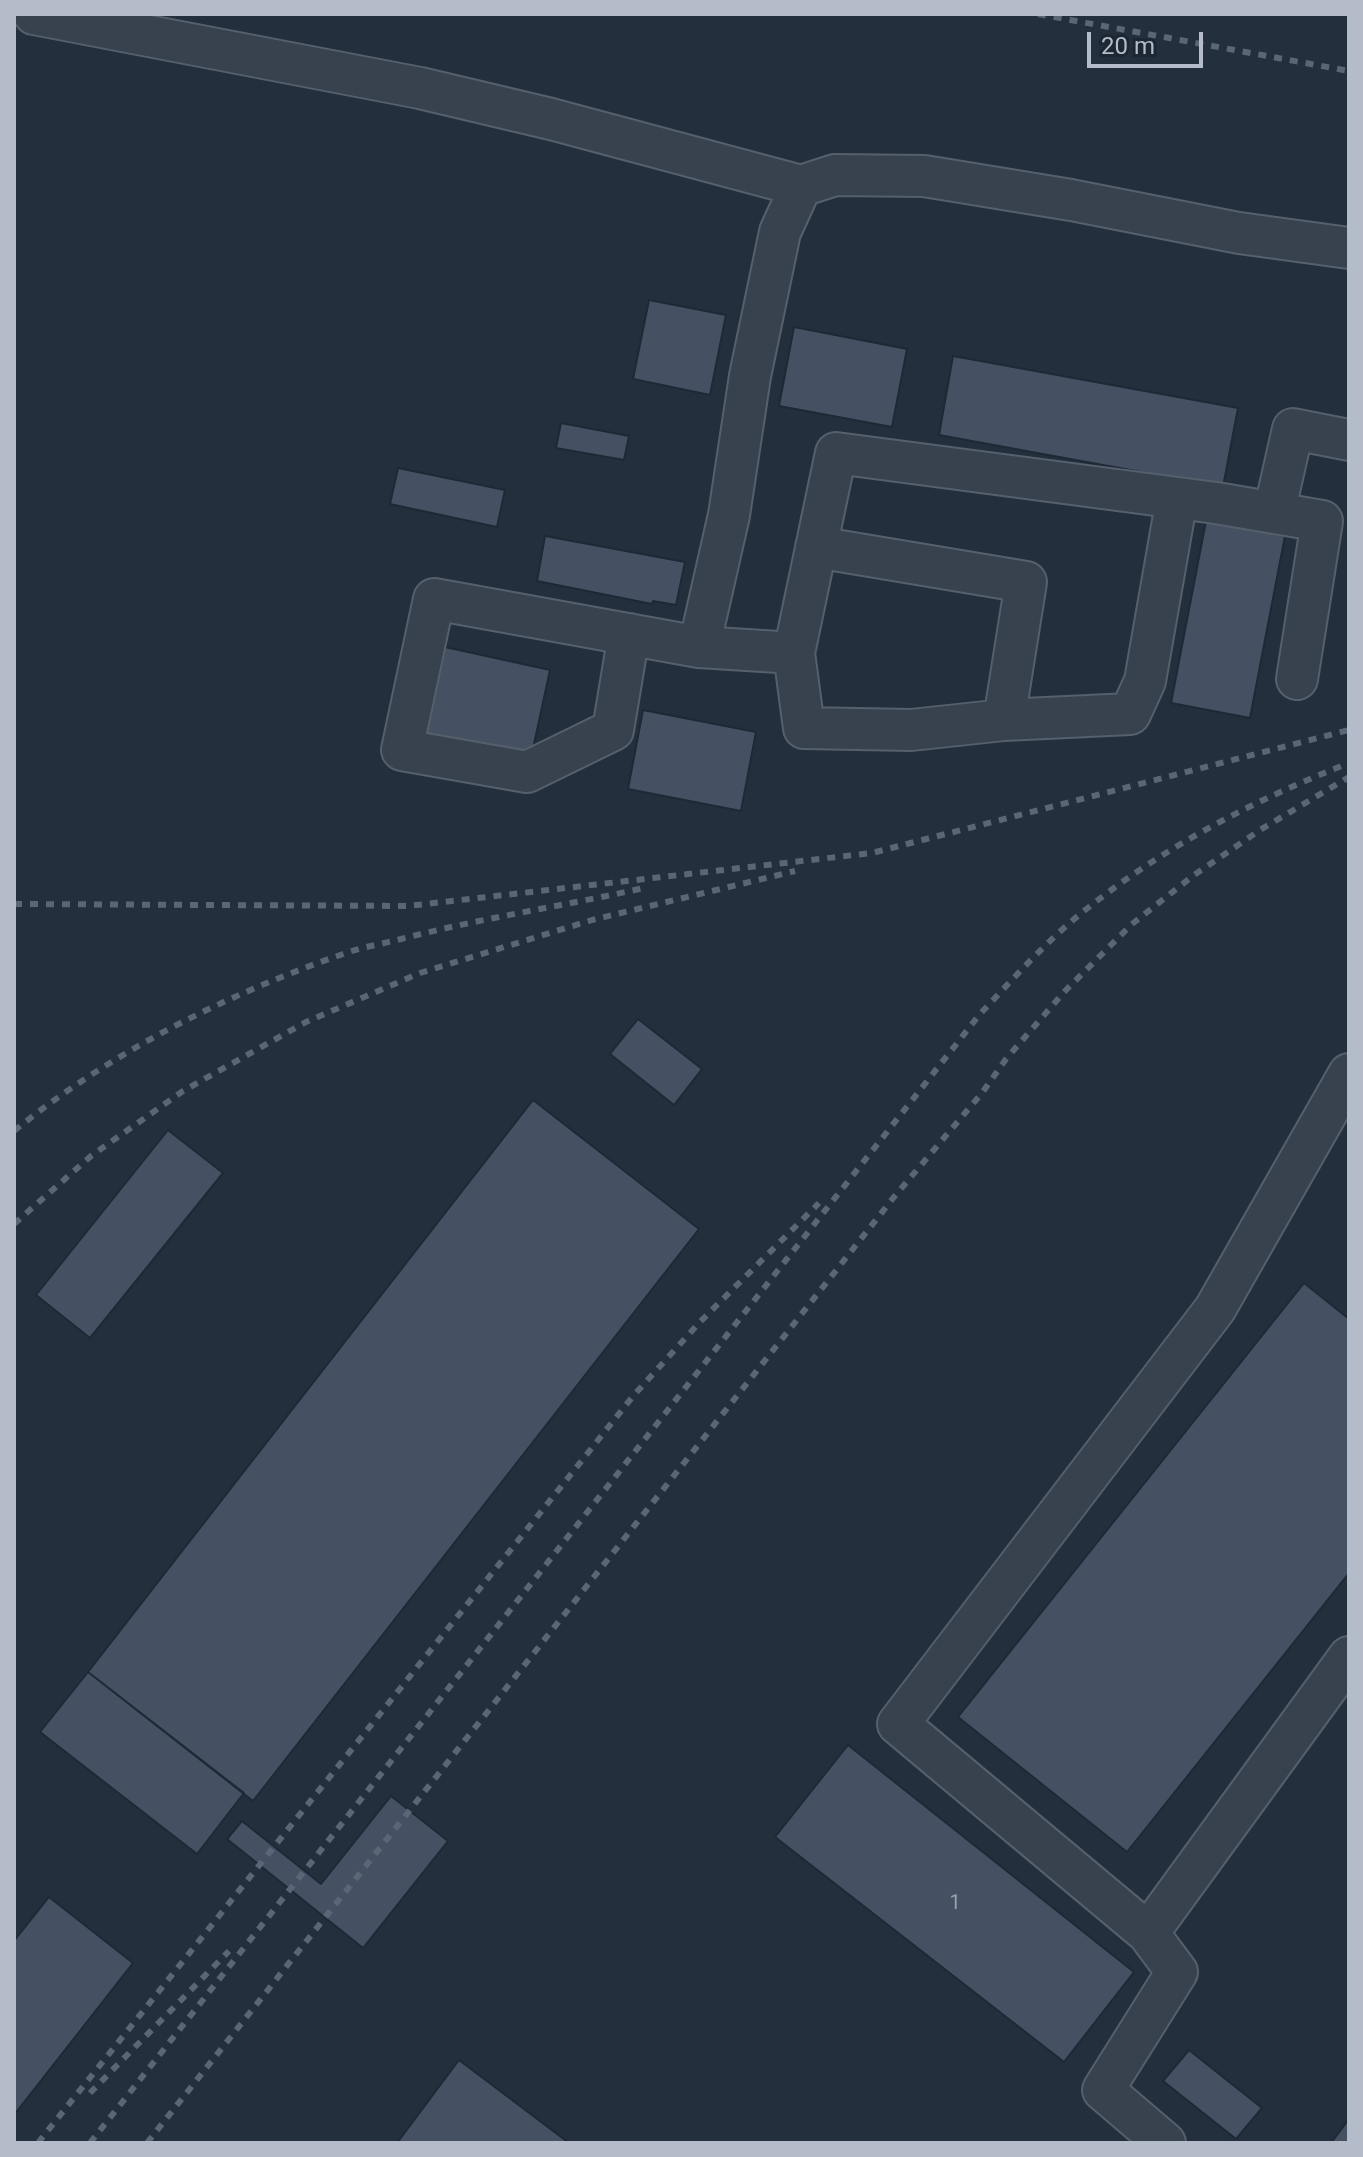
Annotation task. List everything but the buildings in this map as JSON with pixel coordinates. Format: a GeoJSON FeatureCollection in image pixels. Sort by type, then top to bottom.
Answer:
{"type":"FeatureCollection","features":[{"type":"Feature","properties":{"kind":"lane"},"geometry":{"type":"LineString","coordinates":[[34,14],[420,88],[551,119],[801,186],[835,175],[924,176],[1071,200],[1239,233],[1349,248]]}},
{"type":"Feature","properties":{"kind":"lane"},"geometry":{"type":"LineString","coordinates":[[699,647],[729,515],[750,376],[780,232],[801,186]]}},
{"type":"Feature","properties":{"kind":"lane"},"geometry":{"type":"LineString","coordinates":[[1274,513],[1293,429],[1349,440]]}},
{"type":"Feature","properties":{"kind":"lane"},"geometry":{"type":"LineString","coordinates":[[1177,498],[1145,681],[1130,714],[1004,720],[911,730],[804,728],[794,653],[836,453],[1177,498],[1322,521],[1297,679]]}},
{"type":"Feature","properties":{"kind":"lane"},"geometry":{"type":"LineString","coordinates":[[816,547],[1026,582],[1004,720]]}},
{"type":"Feature","properties":{"kind":"lane"},"geometry":{"type":"LineString","coordinates":[[629,634],[613,730],[527,772],[402,750],[434,599],[629,634],[699,647],[794,653]]}},
{"type":"Feature","properties":{"kind":"lane"},"geometry":{"type":"LineString","coordinates":[[1165,2143],[1103,2090],[1177,1972],[1148,1933],[898,1724],[1215,1309],[1348,1077]]}},
{"type":"Feature","properties":{"kind":"lane"},"geometry":{"type":"LineString","coordinates":[[1148,1933],[1349,1657]]}},
{"type":"Feature","properties":{"kind":"railway"},"geometry":{"type":"LineString","coordinates":[[1038,14],[1349,71]]}},
{"type":"Feature","properties":{"kind":"railway"},"geometry":{"type":"LineString","coordinates":[[14,904],[408,906],[872,853],[1349,730]]}},
{"type":"Feature","properties":{"kind":"railway"},"geometry":{"type":"LineString","coordinates":[[90,2143],[980,1014],[1060,932],[1119,884],[1214,825],[1349,763]]}},
{"type":"Feature","properties":{"kind":"railway"},"geometry":{"type":"LineString","coordinates":[[147,2143],[894,1197],[1065,991],[1132,924],[1194,875],[1260,830],[1349,777]]}},
{"type":"Feature","properties":{"kind":"railway"},"geometry":{"type":"LineString","coordinates":[[14,1224],[91,1156],[183,1091],[306,1022],[420,973],[592,920],[795,871]]}},
{"type":"Feature","properties":{"kind":"railway"},"geometry":{"type":"LineString","coordinates":[[14,1131],[51,1102],[130,1051],[213,1007],[299,970],[357,949],[644,888]]}},
{"type":"Feature","properties":{"kind":"railway"},"geometry":{"type":"LineString","coordinates":[[38,2143],[634,1395],[699,1323],[819,1203]]}},
{"type":"Feature","properties":{"kind":"railway"},"geometry":{"type":"LineString","coordinates":[[90,2093],[229,1951]]}}]}
